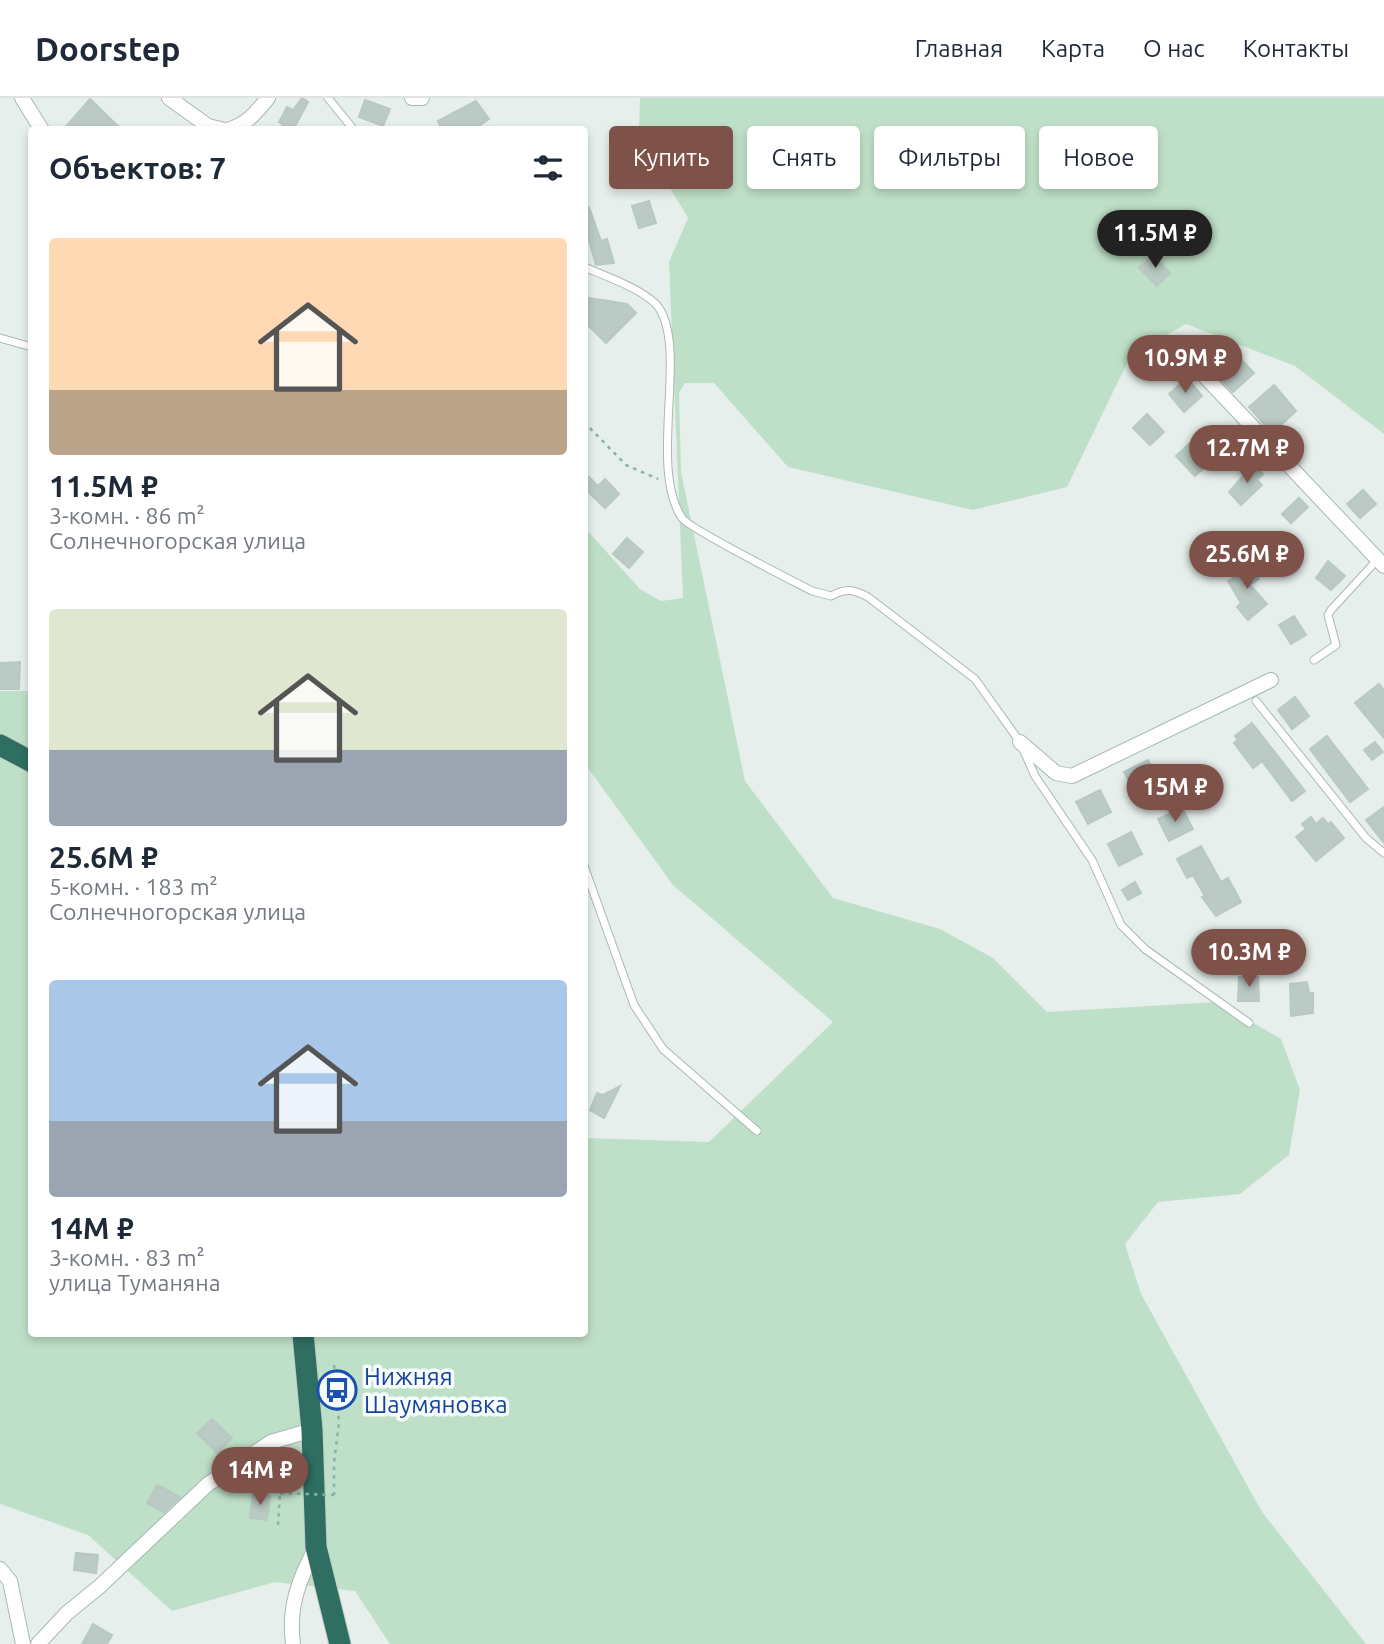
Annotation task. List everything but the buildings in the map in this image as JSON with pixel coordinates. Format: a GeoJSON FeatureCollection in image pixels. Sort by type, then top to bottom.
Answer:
{"type":"FeatureCollection","features":[{"type":"Feature","properties":{"kind":"highway"},"geometry":{"type":"LineString","coordinates":[[0,745],[28,760]]}},
{"type":"Feature","properties":{"kind":"highway"},"geometry":{"type":"LineString","coordinates":[[303,1337],[313,1430],[316,1546],[340,1644]]}},
{"type":"Feature","properties":{"kind":"street"},"geometry":{"type":"LineString","coordinates":[[22,98],[40,126]]}},
{"type":"Feature","properties":{"kind":"street"},"geometry":{"type":"LineString","coordinates":[[169,98],[208,126]]}},
{"type":"Feature","properties":{"kind":"street"},"geometry":{"type":"LineString","coordinates":[[240,126],[254,116],[268,98]]}},
{"type":"Feature","properties":{"kind":"street"},"geometry":{"type":"LineString","coordinates":[[412,98],[422,98]]}},
{"type":"Feature","properties":{"kind":"street"},"geometry":{"type":"LineString","coordinates":[[1177,348],[1381,563]]}},
{"type":"Feature","properties":{"kind":"street"},"geometry":{"type":"LineString","coordinates":[[1020,742],[1056,773],[1072,776],[1271,680]]}},
{"type":"Feature","properties":{"kind":"street"},"geometry":{"type":"LineString","coordinates":[[37,1644],[67,1613],[99,1587],[208,1484],[271,1442],[313,1430]]}},
{"type":"Feature","properties":{"kind":"street"},"geometry":{"type":"LineString","coordinates":[[293,1644],[291,1607],[302,1574],[316,1546]]}},
{"type":"Feature","properties":{"kind":"street"},"geometry":{"type":"LineString","coordinates":[[0,1569],[10,1581],[23,1644]]}},
{"type":"Feature","properties":{"kind":"lane"},"geometry":{"type":"LineString","coordinates":[[254,116],[257,98]]}},
{"type":"Feature","properties":{"kind":"lane"},"geometry":{"type":"LineString","coordinates":[[328,98],[351,126]]}},
{"type":"Feature","properties":{"kind":"lane"},"geometry":{"type":"LineString","coordinates":[[588,269],[629,286],[658,307],[668,334],[667,406],[671,484],[682,520],[812,591],[831,596],[843,589],[854,590],[868,597],[975,679],[1020,742],[1035,776],[1092,860],[1121,925],[1145,949],[1249,1023]]}},
{"type":"Feature","properties":{"kind":"lane"},"geometry":{"type":"LineString","coordinates":[[0,338],[28,346]]}},
{"type":"Feature","properties":{"kind":"lane"},"geometry":{"type":"LineString","coordinates":[[1314,660],[1334,649],[1336,645],[1328,615],[1331,610],[1381,563]]}},
{"type":"Feature","properties":{"kind":"lane"},"geometry":{"type":"LineString","coordinates":[[1256,701],[1366,838],[1384,853]]}},
{"type":"Feature","properties":{"kind":"lane"},"geometry":{"type":"LineString","coordinates":[[588,878],[634,1005],[663,1049],[757,1131]]}},
{"type":"Feature","properties":{"kind":"path"},"geometry":{"type":"LineString","coordinates":[[588,426],[626,465],[639,473],[671,484]]}},
{"type":"Feature","properties":{"kind":"path"},"geometry":{"type":"LineString","coordinates":[[278,1524],[280,1493],[334,1495],[334,1463],[339,1422],[334,1365]]}},
{"type":"Feature","properties":{"kind":"green space"},"geometry":{"type":"Polygon","coordinates":[[[640,98],[1384,98],[1384,434],[1295,366],[1186,324],[1131,355],[1067,487],[973,510],[788,467],[714,383],[685,383],[679,393],[681,472],[745,781],[833,898],[940,929],[993,958],[1047,1012],[1217,1002],[1281,1039],[1300,1090],[1289,1155],[1240,1194],[1158,1202],[1125,1244],[1141,1294],[1262,1512],[1366,1644],[390,1644],[355,1591],[275,1582],[172,1611],[88,1535],[0,1504],[0,691],[28,692],[28,1337],[588,1337],[588,1138],[709,1142],[833,1022],[673,885],[588,768],[588,531],[640,589],[661,601],[683,598],[669,262],[688,218],[671,189],[733,189],[733,126],[639,126],[640,98]]]}},
{"type":"Feature","properties":{"kind":"place","name":"Нижняя Шаумяновка"},"geometry":{"type":"Point","coordinates":[337,1390]}}]}
